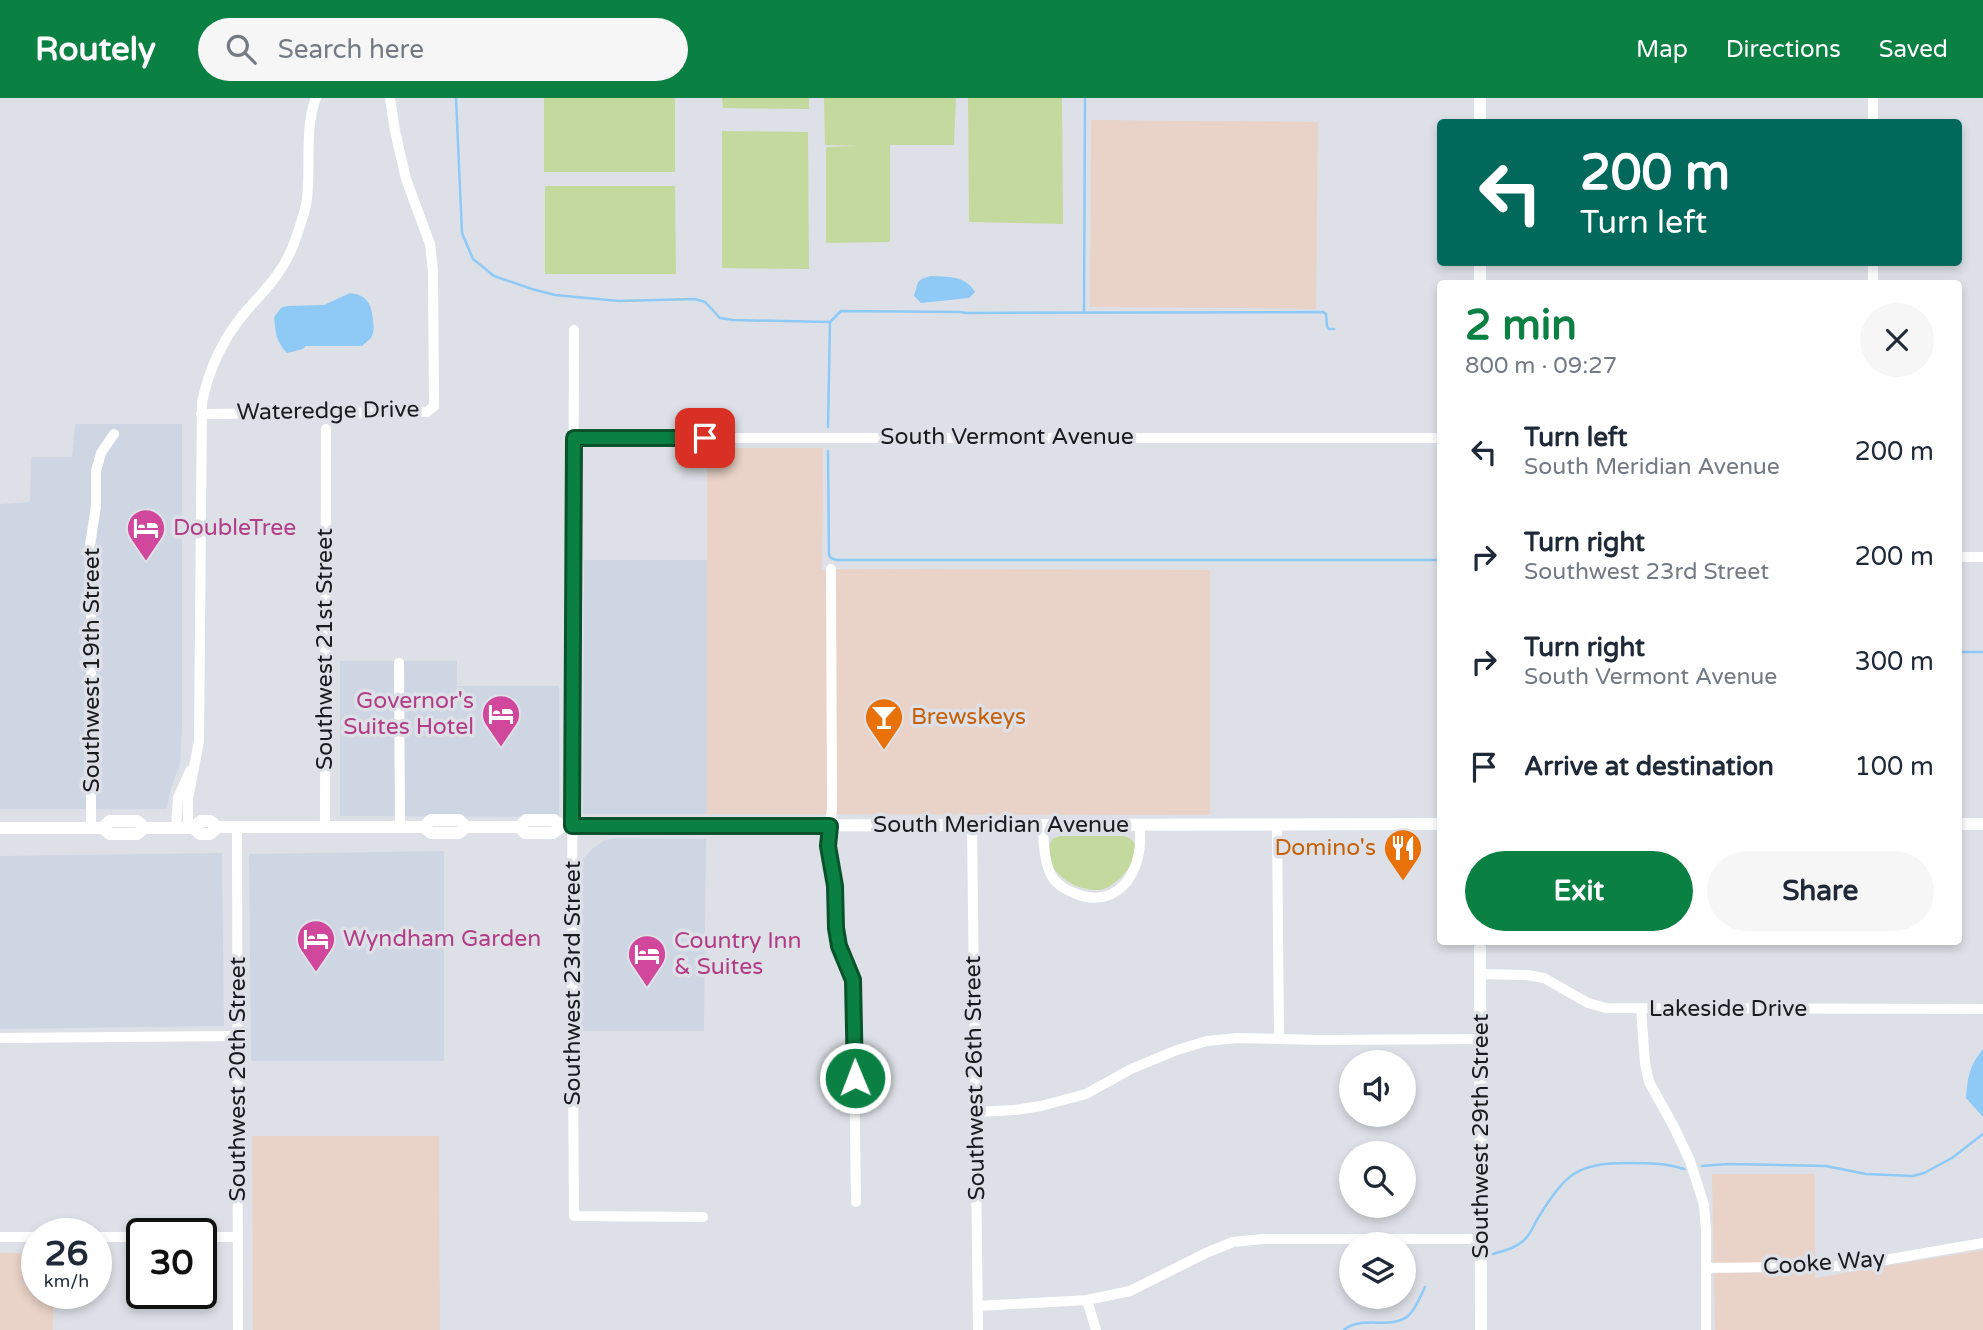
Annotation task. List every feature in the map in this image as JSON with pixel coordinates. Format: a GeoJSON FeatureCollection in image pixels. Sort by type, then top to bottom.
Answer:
{"type":"FeatureCollection","features":[{"type":"Feature","properties":{"kind":"main road"},"geometry":{"type":"LineString","coordinates":[[1480,98],[1480,119]]}},
{"type":"Feature","properties":{"kind":"main road","name":"South Meridian Avenue"},"geometry":{"type":"LineString","coordinates":[[0,828],[97,828],[110,834],[137,834],[145,828],[186,828],[200,834],[210,834],[218,827],[424,827],[431,833],[459,833],[466,827],[519,827],[525,833],[553,833],[567,826],[1437,824]]}},
{"type":"Feature","properties":{"kind":"main road"},"geometry":{"type":"LineString","coordinates":[[1962,824],[1983,824]]}},
{"type":"Feature","properties":{"kind":"main road","name":"Southwest 29th Street"},"geometry":{"type":"LineString","coordinates":[[1480,945],[1481,1330]]}},
{"type":"Feature","properties":{"kind":"street","name":"Wateredge Drive"},"geometry":{"type":"LineString","coordinates":[[186,828],[188,799],[199,741],[201,414],[206,383],[212,363],[234,326],[279,274],[291,250],[307,202],[310,131],[316,98]]}},
{"type":"Feature","properties":{"kind":"street","name":"Wateredge Drive"},"geometry":{"type":"LineString","coordinates":[[201,414],[427,412],[433,406],[433,271],[430,244],[406,179],[390,98]]}},
{"type":"Feature","properties":{"kind":"street"},"geometry":{"type":"LineString","coordinates":[[1873,98],[1873,119]]}},
{"type":"Feature","properties":{"kind":"street","name":"Southwest 23rd Street"},"geometry":{"type":"LineString","coordinates":[[574,330],[567,826],[574,1216],[703,1217]]}},
{"type":"Feature","properties":{"kind":"street","name":"Southwest 21st Street"},"geometry":{"type":"LineString","coordinates":[[325,827],[326,429]]}},
{"type":"Feature","properties":{"kind":"street","name":"Southwest 19th Street"},"geometry":{"type":"LineString","coordinates":[[97,828],[89,552],[96,506],[96,471],[101,453],[114,434]]}},
{"type":"Feature","properties":{"kind":"street","name":"South Vermont Avenue"},"geometry":{"type":"LineString","coordinates":[[574,438],[1437,438]]}},
{"type":"Feature","properties":{"kind":"street"},"geometry":{"type":"LineString","coordinates":[[1962,557],[1983,557]]}},
{"type":"Feature","properties":{"kind":"street"},"geometry":{"type":"LineString","coordinates":[[831,569],[832,808],[828,846],[835,886],[839,946],[853,980],[856,1202]]}},
{"type":"Feature","properties":{"kind":"street"},"geometry":{"type":"LineString","coordinates":[[399,663],[400,827]]}},
{"type":"Feature","properties":{"kind":"street"},"geometry":{"type":"LineString","coordinates":[[1277,824],[1279,1038]]}},
{"type":"Feature","properties":{"kind":"street","name":"Southwest 26th Street"},"geometry":{"type":"LineString","coordinates":[[972,825],[978,1330]]}},
{"type":"Feature","properties":{"kind":"street"},"geometry":{"type":"LineString","coordinates":[[1043,825],[1045,851],[1051,874],[1061,887],[1079,895],[1099,898],[1122,888],[1135,870],[1141,844],[1139,825]]}},
{"type":"Feature","properties":{"kind":"street","name":"Southwest 20th Street"},"geometry":{"type":"LineString","coordinates":[[237,828],[238,1330]]}},
{"type":"Feature","properties":{"kind":"street","name":"Lakeside Drive"},"geometry":{"type":"LineString","coordinates":[[1481,974],[1544,978],[1588,1003],[1606,1008],[1983,1009]]}},
{"type":"Feature","properties":{"kind":"street"},"geometry":{"type":"LineString","coordinates":[[1642,1009],[1645,1063],[1649,1082],[1690,1161],[1704,1205],[1706,1330]]}},
{"type":"Feature","properties":{"kind":"street"},"geometry":{"type":"LineString","coordinates":[[0,1038],[236,1036]]}},
{"type":"Feature","properties":{"kind":"street"},"geometry":{"type":"LineString","coordinates":[[976,1112],[1041,1106],[1086,1094],[1131,1069],[1207,1041],[1237,1038],[1482,1039]]}},
{"type":"Feature","properties":{"kind":"street"},"geometry":{"type":"LineString","coordinates":[[0,1237],[21,1237]]}},
{"type":"Feature","properties":{"kind":"street"},"geometry":{"type":"LineString","coordinates":[[217,1237],[237,1237]]}},
{"type":"Feature","properties":{"kind":"street"},"geometry":{"type":"LineString","coordinates":[[978,1306],[1087,1300],[1130,1291],[1233,1242],[1263,1239],[1482,1239]]}},
{"type":"Feature","properties":{"kind":"street","name":"Cooke Way"},"geometry":{"type":"LineString","coordinates":[[1706,1268],[1850,1266],[1983,1243]]}},
{"type":"Feature","properties":{"kind":"street"},"geometry":{"type":"LineString","coordinates":[[1087,1300],[1096,1330]]}},
{"type":"Feature","properties":{"kind":"shaded area"},"geometry":{"type":"Polygon","coordinates":[[[1091,120],[1318,122],[1316,309],[1090,307],[1091,120]]]}},
{"type":"Feature","properties":{"kind":"shaded area"},"geometry":{"type":"Polygon","coordinates":[[[75,424],[182,424],[182,731],[180,765],[171,788],[167,809],[0,809],[0,504],[30,502],[31,457],[72,457],[75,424]]]}},
{"type":"Feature","properties":{"kind":"shaded area"},"geometry":{"type":"Polygon","coordinates":[[[707,448],[823,448],[822,569],[1210,570],[1210,815],[707,814],[707,448]]]}},
{"type":"Feature","properties":{"kind":"shaded area"},"geometry":{"type":"Polygon","coordinates":[[[584,560],[707,560],[707,814],[583,814],[584,560]]]}},
{"type":"Feature","properties":{"kind":"shaded area"},"geometry":{"type":"Polygon","coordinates":[[[340,661],[457,661],[457,686],[559,686],[559,817],[340,816],[340,661]]]}},
{"type":"Feature","properties":{"kind":"shaded area"},"geometry":{"type":"Polygon","coordinates":[[[706,839],[704,1031],[580,1031],[583,859],[605,840],[706,839]]]}},
{"type":"Feature","properties":{"kind":"shaded area"},"geometry":{"type":"Polygon","coordinates":[[[444,851],[444,1061],[251,1061],[249,854],[444,851]]]}},
{"type":"Feature","properties":{"kind":"shaded area"},"geometry":{"type":"Polygon","coordinates":[[[222,853],[224,1026],[0,1029],[0,856],[222,853]]]}},
{"type":"Feature","properties":{"kind":"shaded area"},"geometry":{"type":"Polygon","coordinates":[[[252,1136],[439,1136],[440,1330],[253,1330],[252,1136]]]}},
{"type":"Feature","properties":{"kind":"shaded area"},"geometry":{"type":"Polygon","coordinates":[[[1712,1174],[1815,1174],[1815,1278],[1983,1250],[1983,1330],[1715,1330],[1712,1174]]]}},
{"type":"Feature","properties":{"kind":"shaded area"},"geometry":{"type":"Polygon","coordinates":[[[0,1253],[21,1253],[21,1309],[54,1309],[53,1330],[0,1330],[0,1253]]]}},
{"type":"Feature","properties":{"kind":"green space"},"geometry":{"type":"Polygon","coordinates":[[[544,98],[675,98],[675,172],[544,172],[544,98]]]}},
{"type":"Feature","properties":{"kind":"green space"},"geometry":{"type":"Polygon","coordinates":[[[722,98],[809,98],[809,109],[723,108],[722,98]]]}},
{"type":"Feature","properties":{"kind":"green space"},"geometry":{"type":"Polygon","coordinates":[[[824,98],[956,98],[954,145],[890,145],[890,242],[826,243],[826,147],[860,146],[825,145],[824,98]]]}},
{"type":"Feature","properties":{"kind":"green space"},"geometry":{"type":"Polygon","coordinates":[[[968,98],[1062,98],[1063,224],[969,222],[968,98]]]}},
{"type":"Feature","properties":{"kind":"green space"},"geometry":{"type":"Polygon","coordinates":[[[722,131],[808,132],[809,269],[722,268],[722,131]]]}},
{"type":"Feature","properties":{"kind":"green space"},"geometry":{"type":"Polygon","coordinates":[[[545,186],[675,186],[676,274],[545,274],[545,186]]]}},
{"type":"Feature","properties":{"kind":"green space"},"geometry":{"type":"Polygon","coordinates":[[[1060,836],[1125,836],[1133,841],[1136,847],[1135,855],[1126,872],[1111,885],[1099,890],[1085,889],[1064,879],[1053,866],[1049,855],[1050,847],[1052,839],[1060,836]]]}},
{"type":"Feature","properties":{"kind":"water"},"geometry":{"type":"Polygon","coordinates":[[[931,276],[961,280],[975,292],[969,298],[921,303],[914,296],[917,285],[920,280],[931,276]]]}},
{"type":"Feature","properties":{"kind":"water"},"geometry":{"type":"Polygon","coordinates":[[[350,293],[361,296],[370,305],[374,328],[370,339],[362,346],[306,346],[287,353],[278,340],[275,328],[274,317],[281,308],[324,305],[350,293]]]}},
{"type":"Feature","properties":{"kind":"water"},"geometry":{"type":"Polygon","coordinates":[[[1983,1049],[1983,1117],[1966,1098],[1970,1072],[1983,1049]]]}},
{"type":"Feature","properties":{"kind":"waterway"},"geometry":{"type":"LineString","coordinates":[[456,98],[462,233],[473,259],[494,276],[532,289],[555,295],[619,301],[695,299],[705,302],[720,318],[733,320],[830,322],[841,311],[1323,312],[1326,314],[1327,326],[1334,329]]}},
{"type":"Feature","properties":{"kind":"waterway"},"geometry":{"type":"LineString","coordinates":[[1084,312],[1085,98]]}},
{"type":"Feature","properties":{"kind":"waterway"},"geometry":{"type":"LineString","coordinates":[[828,427],[830,322]]}},
{"type":"Feature","properties":{"kind":"waterway"},"geometry":{"type":"LineString","coordinates":[[828,451],[829,555],[837,560],[1437,560]]}},
{"type":"Feature","properties":{"kind":"waterway"},"geometry":{"type":"LineString","coordinates":[[1962,652],[1983,652]]}},
{"type":"Feature","properties":{"kind":"waterway"},"geometry":{"type":"LineString","coordinates":[[1702,1166],[1826,1166],[1866,1174],[1913,1176],[1952,1158],[1983,1134]]}},
{"type":"Feature","properties":{"kind":"waterway"},"geometry":{"type":"LineString","coordinates":[[1493,1254],[1513,1247],[1525,1239],[1556,1191],[1565,1181],[1584,1169],[1596,1165],[1636,1163],[1664,1164],[1684,1169]]}},
{"type":"Feature","properties":{"kind":"waterway"},"geometry":{"type":"LineString","coordinates":[[1344,1330],[1358,1323],[1401,1320],[1413,1310],[1425,1287]]}},
{"type":"Feature","properties":{"kind":"place","name":"DoubleTree"},"geometry":{"type":"Point","coordinates":[146,562]}},
{"type":"Feature","properties":{"kind":"place","name":"Governor's Suites Hotel"},"geometry":{"type":"Point","coordinates":[501,748]}},
{"type":"Feature","properties":{"kind":"place","name":"Brewskeys"},"geometry":{"type":"Point","coordinates":[884,751]}},
{"type":"Feature","properties":{"kind":"place","name":"Domino's"},"geometry":{"type":"Point","coordinates":[1403,882]}},
{"type":"Feature","properties":{"kind":"place","name":"Wyndham Garden"},"geometry":{"type":"Point","coordinates":[316,973]}},
{"type":"Feature","properties":{"kind":"place","name":"Country Inn & Suites"},"geometry":{"type":"Point","coordinates":[647,988]}},
{"type":"Feature","properties":{"kind":"route"},"geometry":{"type":"LineString","coordinates":[[705,438],[574,438],[572,826],[830,826],[828,846],[835,886],[836,928],[839,946],[853,980],[855,1078]]}}]}
